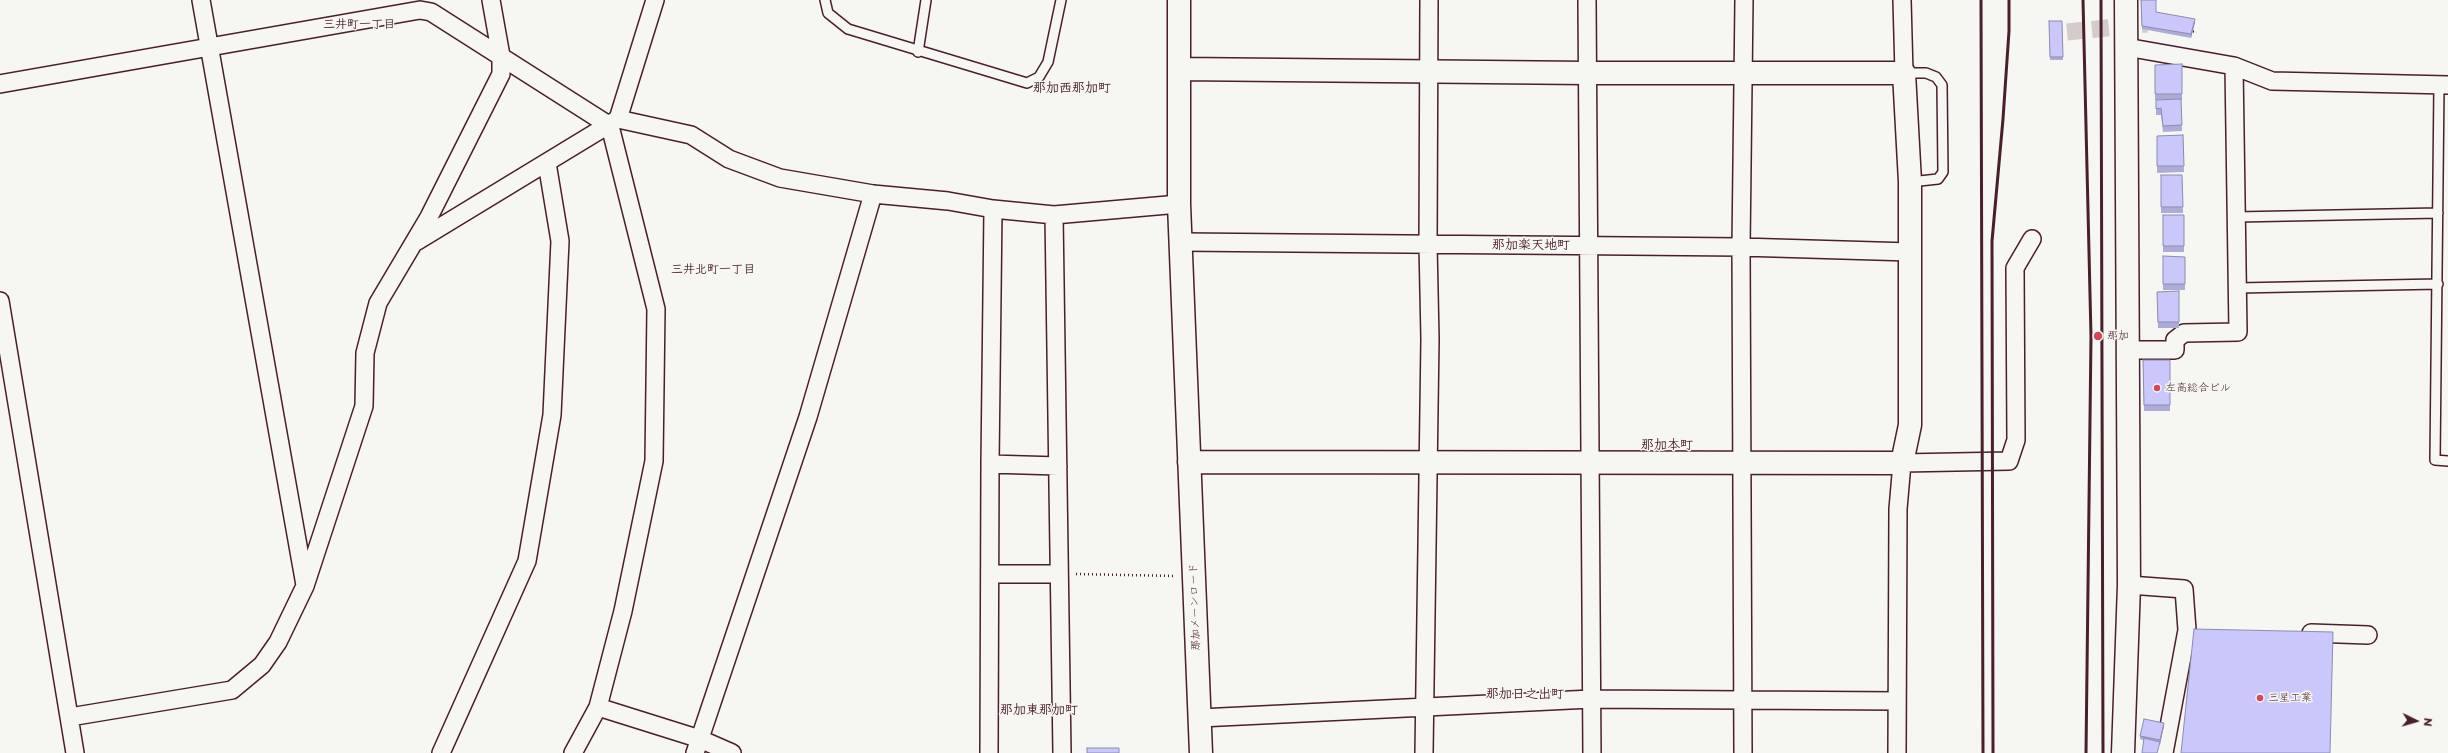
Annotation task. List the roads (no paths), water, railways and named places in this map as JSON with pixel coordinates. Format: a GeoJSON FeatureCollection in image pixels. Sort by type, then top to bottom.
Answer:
{"type":"FeatureCollection","features":[{"type":"Feature","properties":{"kind":"street"},"geometry":{"type":"LineString","coordinates":[[201,0],[306,586]]}},
{"type":"Feature","properties":{"kind":"street"},"geometry":{"type":"LineString","coordinates":[[70,717],[232,690],[262,665],[278,642],[306,586],[364,406],[365,353],[378,303],[411,245],[429,217],[500,74],[500,56],[491,0]]}},
{"type":"Feature","properties":{"kind":"street"},"geometry":{"type":"LineString","coordinates":[[573,753],[598,707],[623,611],[654,462],[656,309],[614,123],[655,0]]}},
{"type":"Feature","properties":{"kind":"street","name":"那加メーンロード"},"geometry":{"type":"LineString","coordinates":[[1179,0],[1179,204],[1201,753]]}},
{"type":"Feature","properties":{"kind":"street"},"geometry":{"type":"LineString","coordinates":[[1424,753],[1427,462],[1430,339],[1428,244],[1430,72],[1429,0]]}},
{"type":"Feature","properties":{"kind":"street"},"geometry":{"type":"LineString","coordinates":[[1586,0],[1592,753]]}},
{"type":"Feature","properties":{"kind":"street"},"geometry":{"type":"LineString","coordinates":[[1743,753],[1741,247],[1744,0]]}},
{"type":"Feature","properties":{"kind":"street"},"geometry":{"type":"LineString","coordinates":[[1897,753],[1898,509],[1902,463],[1910,425],[1910,182],[1904,73],[1902,0]]}},
{"type":"Feature","properties":{"kind":"street"},"geometry":{"type":"LineString","coordinates":[[2123,753],[2129,585],[2126,0]]}},
{"type":"Feature","properties":{"kind":"street"},"geometry":{"type":"LineString","coordinates":[[0,84],[420,10],[431,12],[500,56],[614,123],[690,135],[729,160],[780,178],[874,194],[948,200],[993,210],[1054,215],[1179,204]]}},
{"type":"Feature","properties":{"kind":"street"},"geometry":{"type":"LineString","coordinates":[[2126,47],[2234,66],[2272,81],[2443,85]]}},
{"type":"Feature","properties":{"kind":"street"},"geometry":{"type":"LineString","coordinates":[[2128,350],[2175,350],[2175,340],[2184,332],[2238,332],[2234,66]]}},
{"type":"Feature","properties":{"kind":"street"},"geometry":{"type":"LineString","coordinates":[[1180,69],[1743,74],[1904,73]]}},
{"type":"Feature","properties":{"kind":"street"},"geometry":{"type":"LineString","coordinates":[[411,245],[614,123]]}},
{"type":"Feature","properties":{"kind":"street"},"geometry":{"type":"LineString","coordinates":[[441,753],[528,561],[552,415],[560,240],[547,163]]}},
{"type":"Feature","properties":{"kind":"street"},"geometry":{"type":"LineString","coordinates":[[697,746],[808,416],[874,194]]}},
{"type":"Feature","properties":{"kind":"street"},"geometry":{"type":"LineString","coordinates":[[989,753],[993,210]]}},
{"type":"Feature","properties":{"kind":"street"},"geometry":{"type":"LineString","coordinates":[[1054,215],[1062,753]]}},
{"type":"Feature","properties":{"kind":"street"},"geometry":{"type":"LineString","coordinates":[[1189,462],[1902,463],[2009,461],[2016,440],[2015,268],[2032,239]]}},
{"type":"Feature","properties":{"kind":"street"},"geometry":{"type":"LineString","coordinates":[[1181,242],[1588,247],[1741,247],[1910,252]]}},
{"type":"Feature","properties":{"kind":"street"},"geometry":{"type":"LineString","coordinates":[[0,301],[75,753]]}},
{"type":"Feature","properties":{"kind":"street"},"geometry":{"type":"LineString","coordinates":[[990,464],[1058,466]]}},
{"type":"Feature","properties":{"kind":"street"},"geometry":{"type":"LineString","coordinates":[[990,574],[1059,574]]}},
{"type":"Feature","properties":{"kind":"street"},"geometry":{"type":"LineString","coordinates":[[2129,585],[2184,589],[2195,630],[2164,753]]}},
{"type":"Feature","properties":{"kind":"street"},"geometry":{"type":"LineString","coordinates":[[2297,633],[2368,635]]}},
{"type":"Feature","properties":{"kind":"street"},"geometry":{"type":"LineString","coordinates":[[1200,718],[1591,699],[1742,698],[1897,701]]}},
{"type":"Feature","properties":{"kind":"street"},"geometry":{"type":"LineString","coordinates":[[598,707],[697,746],[732,753]]}},
{"type":"Feature","properties":{"kind":"lane"},"geometry":{"type":"LineString","coordinates":[[825,0],[828,13],[848,29],[918,52],[1027,83],[1039,77],[1048,62],[1061,0]]}},
{"type":"Feature","properties":{"kind":"lane"},"geometry":{"type":"LineString","coordinates":[[918,52],[926,0]]}},
{"type":"Feature","properties":{"kind":"lane"},"geometry":{"type":"LineString","coordinates":[[1904,73],[1926,73],[1936,77],[1942,85],[1943,172],[1938,179],[1910,182]]}},
{"type":"Feature","properties":{"kind":"lane"},"geometry":{"type":"LineString","coordinates":[[2443,85],[2438,213],[2435,460],[2448,461]]}},
{"type":"Feature","properties":{"kind":"lane"},"geometry":{"type":"LineString","coordinates":[[2236,217],[2438,213]]}},
{"type":"Feature","properties":{"kind":"lane"},"geometry":{"type":"LineString","coordinates":[[2238,288],[2438,284]]}},
{"type":"Feature","properties":{"kind":"tunnel"},"geometry":{"type":"LineString","coordinates":[[2067,32],[2147,24]]}},
{"type":"Feature","properties":{"kind":"railway"},"geometry":{"type":"LineString","coordinates":[[1981,0],[1983,753]]}},
{"type":"Feature","properties":{"kind":"railway"},"geometry":{"type":"LineString","coordinates":[[1993,753],[1992,241],[2003,119],[2009,31],[2009,0]]}},
{"type":"Feature","properties":{"kind":"railway"},"geometry":{"type":"LineString","coordinates":[[2083,0],[2091,336],[2086,753]]}},
{"type":"Feature","properties":{"kind":"railway"},"geometry":{"type":"LineString","coordinates":[[2101,0],[2103,753]]}},
{"type":"Feature","properties":{"kind":"place","name":"那加"},"geometry":{"type":"Point","coordinates":[2098,336]}},
{"type":"Feature","properties":{"kind":"place","name":"左高総合ビル"},"geometry":{"type":"Point","coordinates":[2157,388]}},
{"type":"Feature","properties":{"kind":"place","name":"三星工業"},"geometry":{"type":"Point","coordinates":[2260,698]}},
{"type":"Feature","properties":{"kind":"district","name":"三井町一丁目"},"geometry":{"type":"Point","coordinates":[359,25]}},
{"type":"Feature","properties":{"kind":"district","name":"那加西那加町"},"geometry":{"type":"Point","coordinates":[1072,88]}},
{"type":"Feature","properties":{"kind":"district","name":"那加楽天地町"},"geometry":{"type":"Point","coordinates":[1531,245]}},
{"type":"Feature","properties":{"kind":"district","name":"三井北町一丁目"},"geometry":{"type":"Point","coordinates":[713,270]}},
{"type":"Feature","properties":{"kind":"district","name":"那加本町"},"geometry":{"type":"Point","coordinates":[1667,445]}},
{"type":"Feature","properties":{"kind":"district","name":"那加日之出町"},"geometry":{"type":"Point","coordinates":[1525,694]}},
{"type":"Feature","properties":{"kind":"district","name":"那加東那加町"},"geometry":{"type":"Point","coordinates":[1039,710]}}]}
